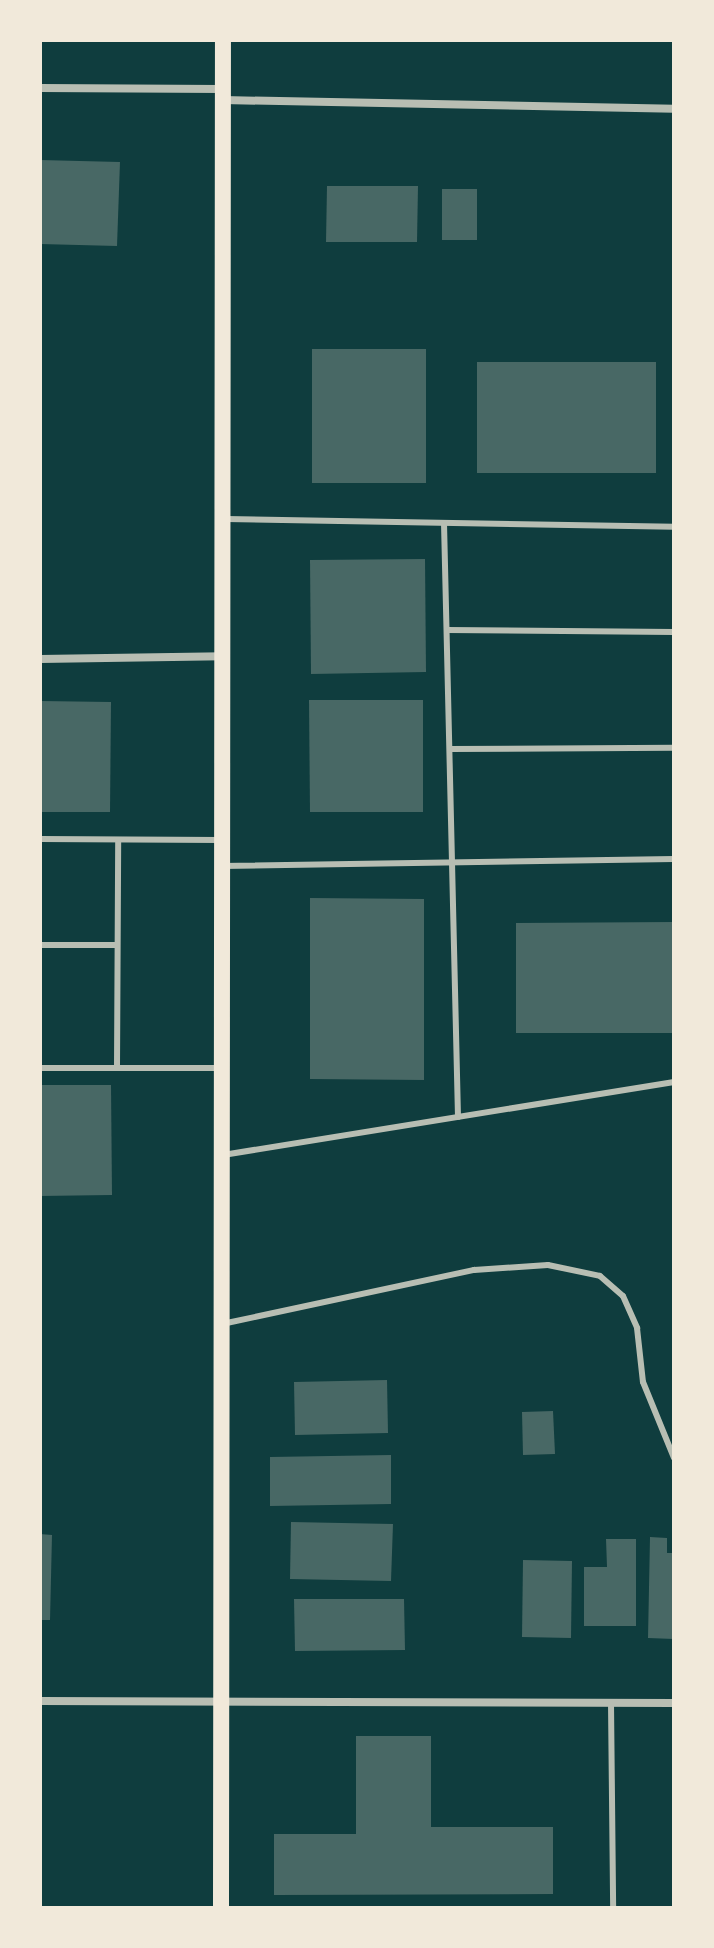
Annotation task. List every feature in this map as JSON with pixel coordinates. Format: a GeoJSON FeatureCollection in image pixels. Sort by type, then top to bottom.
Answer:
{"type":"FeatureCollection","features":[{"type":"Feature","properties":{"kind":"main road"},"geometry":{"type":"LineString","coordinates":[[221,1908],[223,40]]}},
{"type":"Feature","properties":{"kind":"street"},"geometry":{"type":"LineString","coordinates":[[40,88],[674,109]]}},
{"type":"Feature","properties":{"kind":"street"},"geometry":{"type":"LineString","coordinates":[[40,659],[222,656]]}},
{"type":"Feature","properties":{"kind":"street"},"geometry":{"type":"LineString","coordinates":[[40,1701],[674,1703]]}},
{"type":"Feature","properties":{"kind":"lane"},"geometry":{"type":"LineString","coordinates":[[222,519],[674,527]]}},
{"type":"Feature","properties":{"kind":"lane"},"geometry":{"type":"LineString","coordinates":[[444,523],[458,1117]]}},
{"type":"Feature","properties":{"kind":"lane"},"geometry":{"type":"LineString","coordinates":[[447,630],[674,632]]}},
{"type":"Feature","properties":{"kind":"lane"},"geometry":{"type":"LineString","coordinates":[[450,749],[674,748]]}},
{"type":"Feature","properties":{"kind":"lane"},"geometry":{"type":"LineString","coordinates":[[40,839],[222,840]]}},
{"type":"Feature","properties":{"kind":"lane"},"geometry":{"type":"LineString","coordinates":[[117,1068],[118,840]]}},
{"type":"Feature","properties":{"kind":"lane"},"geometry":{"type":"LineString","coordinates":[[222,866],[674,859]]}},
{"type":"Feature","properties":{"kind":"lane"},"geometry":{"type":"LineString","coordinates":[[40,945],[117,945]]}},
{"type":"Feature","properties":{"kind":"lane"},"geometry":{"type":"LineString","coordinates":[[40,1068],[222,1068]]}},
{"type":"Feature","properties":{"kind":"lane"},"geometry":{"type":"LineString","coordinates":[[223,1155],[674,1082]]}},
{"type":"Feature","properties":{"kind":"lane"},"geometry":{"type":"LineString","coordinates":[[222,1324],[474,1270],[548,1265],[600,1276],[623,1296],[637,1328],[643,1382],[674,1458]]}},
{"type":"Feature","properties":{"kind":"lane"},"geometry":{"type":"LineString","coordinates":[[611,1703],[613,1908]]}},
{"type":"Feature","properties":{"kind":"building"},"geometry":{"type":"Polygon","coordinates":[[[40,160],[120,162],[117,246],[40,244],[40,160]]]}},
{"type":"Feature","properties":{"kind":"building"},"geometry":{"type":"Polygon","coordinates":[[[327,186],[418,186],[417,242],[326,242],[327,186]]]}},
{"type":"Feature","properties":{"kind":"building"},"geometry":{"type":"Polygon","coordinates":[[[442,189],[477,189],[477,240],[442,240],[442,189]]]}},
{"type":"Feature","properties":{"kind":"building"},"geometry":{"type":"Polygon","coordinates":[[[312,349],[426,349],[426,483],[312,483],[312,349]]]}},
{"type":"Feature","properties":{"kind":"building"},"geometry":{"type":"Polygon","coordinates":[[[477,362],[656,362],[656,473],[477,473],[477,362]]]}},
{"type":"Feature","properties":{"kind":"building"},"geometry":{"type":"Polygon","coordinates":[[[425,559],[426,672],[311,674],[310,560],[425,559]]]}},
{"type":"Feature","properties":{"kind":"building"},"geometry":{"type":"Polygon","coordinates":[[[309,700],[423,700],[423,812],[310,812],[309,700]]]}},
{"type":"Feature","properties":{"kind":"building"},"geometry":{"type":"Polygon","coordinates":[[[40,701],[111,702],[110,812],[40,812],[40,701]]]}},
{"type":"Feature","properties":{"kind":"building"},"geometry":{"type":"Polygon","coordinates":[[[310,898],[424,899],[424,1080],[310,1079],[310,898]]]}},
{"type":"Feature","properties":{"kind":"building"},"geometry":{"type":"Polygon","coordinates":[[[674,922],[674,1033],[516,1033],[516,923],[674,922]]]}},
{"type":"Feature","properties":{"kind":"building"},"geometry":{"type":"Polygon","coordinates":[[[40,1085],[111,1085],[112,1195],[40,1196],[40,1085]]]}},
{"type":"Feature","properties":{"kind":"building"},"geometry":{"type":"Polygon","coordinates":[[[387,1380],[388,1433],[295,1435],[294,1382],[387,1380]]]}},
{"type":"Feature","properties":{"kind":"building"},"geometry":{"type":"Polygon","coordinates":[[[553,1411],[555,1454],[523,1455],[522,1412],[553,1411]]]}},
{"type":"Feature","properties":{"kind":"building"},"geometry":{"type":"Polygon","coordinates":[[[391,1455],[391,1504],[270,1506],[270,1457],[391,1455]]]}},
{"type":"Feature","properties":{"kind":"building"},"geometry":{"type":"Polygon","coordinates":[[[291,1522],[393,1524],[391,1581],[290,1579],[291,1522]]]}},
{"type":"Feature","properties":{"kind":"building"},"geometry":{"type":"Polygon","coordinates":[[[40,1534],[52,1535],[50,1620],[40,1620],[40,1534]]]}},
{"type":"Feature","properties":{"kind":"building"},"geometry":{"type":"Polygon","coordinates":[[[650,1537],[667,1538],[667,1553],[674,1553],[674,1639],[648,1638],[650,1537]]]}},
{"type":"Feature","properties":{"kind":"building"},"geometry":{"type":"Polygon","coordinates":[[[606,1539],[636,1539],[636,1626],[584,1626],[584,1567],[607,1567],[606,1539]]]}},
{"type":"Feature","properties":{"kind":"building"},"geometry":{"type":"Polygon","coordinates":[[[523,1560],[572,1561],[571,1638],[522,1637],[523,1560]]]}},
{"type":"Feature","properties":{"kind":"building"},"geometry":{"type":"Polygon","coordinates":[[[294,1599],[404,1599],[405,1650],[295,1651],[294,1599]]]}},
{"type":"Feature","properties":{"kind":"building"},"geometry":{"type":"Polygon","coordinates":[[[356,1736],[431,1736],[431,1827],[553,1827],[553,1894],[274,1895],[274,1834],[356,1834],[356,1736]]]}}]}
